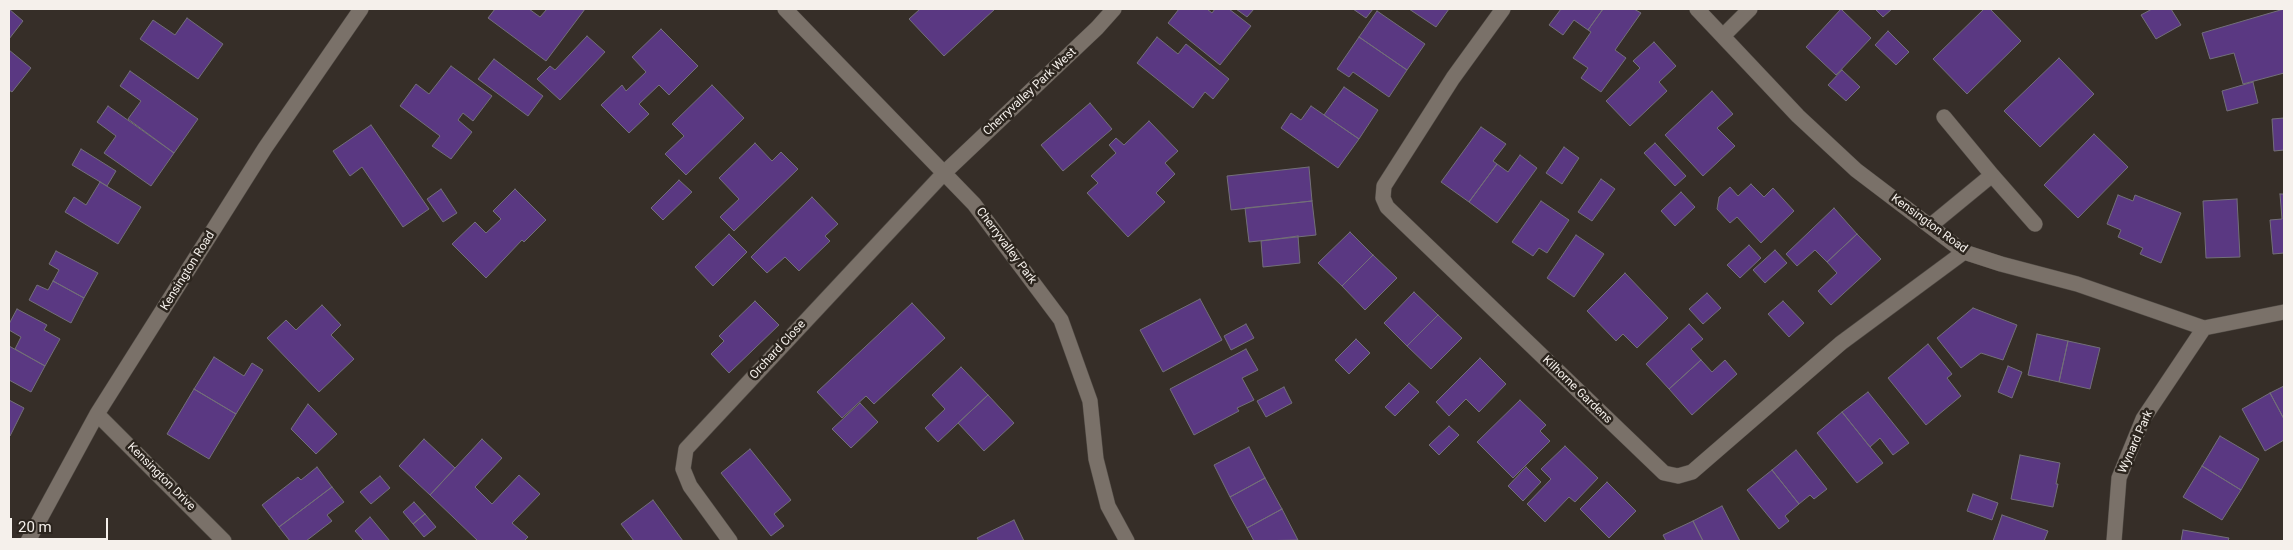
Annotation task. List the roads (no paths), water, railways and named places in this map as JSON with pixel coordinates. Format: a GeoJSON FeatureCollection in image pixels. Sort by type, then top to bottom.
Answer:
{"type":"FeatureCollection","features":[{"type":"Feature","properties":{"kind":"street","name":"Kensington Road"},"geometry":{"type":"LineString","coordinates":[[28,541],[97,414],[265,148],[361,9]]}},
{"type":"Feature","properties":{"kind":"street","name":"Cherryvalley Park"},"geometry":{"type":"LineString","coordinates":[[785,9],[974,204],[1061,320],[1090,401],[1096,459],[1108,506],[1126,541]]}},
{"type":"Feature","properties":{"kind":"street","name":"Cherryvalley Park West"},"geometry":{"type":"LineString","coordinates":[[944,173],[1097,28],[1114,9]]}},
{"type":"Feature","properties":{"kind":"street","name":"Kilhorne Gardens"},"geometry":{"type":"LineString","coordinates":[[1503,9],[1437,103],[1384,186],[1383,198],[1387,207],[1394,214],[1664,473],[1678,476],[1692,472],[1841,343],[1964,252]]}},
{"type":"Feature","properties":{"kind":"street","name":"Kensington Road"},"geometry":{"type":"LineString","coordinates":[[1698,9],[1798,116],[1856,170],[1964,252],[2077,284],[2204,328]]}},
{"type":"Feature","properties":{"kind":"street"},"geometry":{"type":"LineString","coordinates":[[1723,36],[1750,9]]}},
{"type":"Feature","properties":{"kind":"street"},"geometry":{"type":"LineString","coordinates":[[1944,117],[2035,224]]}},
{"type":"Feature","properties":{"kind":"street","name":"Orchard Close"},"geometry":{"type":"LineString","coordinates":[[730,541],[690,486],[683,469],[686,449],[944,173]]}},
{"type":"Feature","properties":{"kind":"street"},"geometry":{"type":"LineString","coordinates":[[1930,226],[1992,175]]}},
{"type":"Feature","properties":{"kind":"street"},"geometry":{"type":"LineString","coordinates":[[2204,328],[2284,312]]}},
{"type":"Feature","properties":{"kind":"street","name":"Wynard Park"},"geometry":{"type":"LineString","coordinates":[[2114,541],[2119,478],[2143,419],[2204,328]]}},
{"type":"Feature","properties":{"kind":"street","name":"Kensington Drive"},"geometry":{"type":"LineString","coordinates":[[97,414],[224,541]]}}]}
